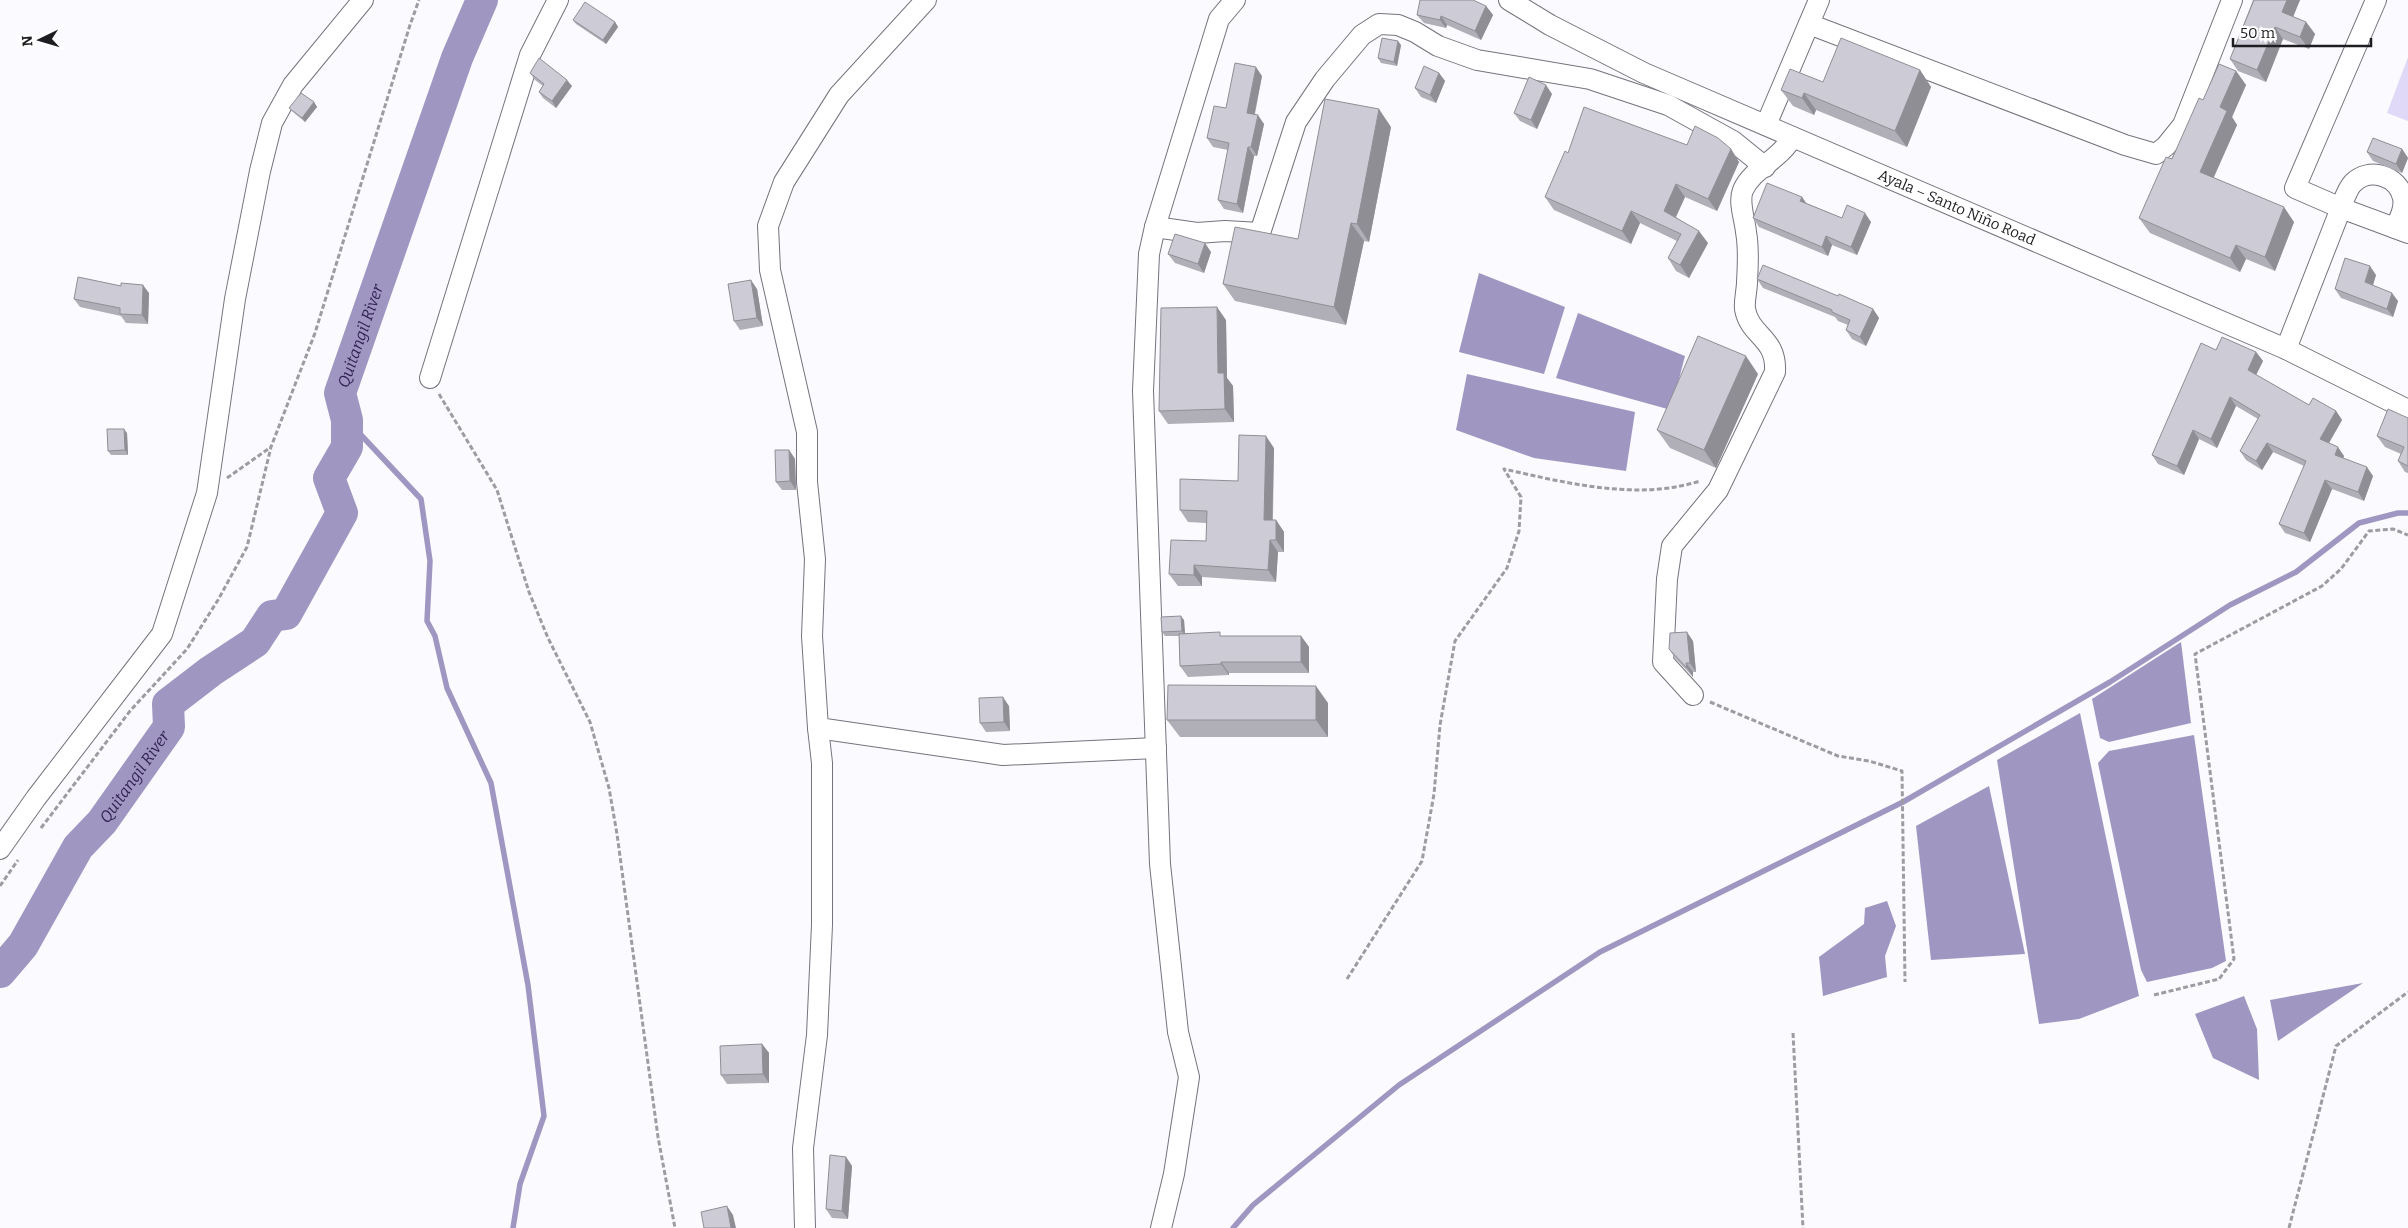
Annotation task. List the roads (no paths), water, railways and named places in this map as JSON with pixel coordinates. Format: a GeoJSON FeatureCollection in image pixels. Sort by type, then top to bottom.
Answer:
{"type":"FeatureCollection","features":[{"type":"Feature","properties":{"kind":"street"},"geometry":{"type":"LineString","coordinates":[[0,849],[36,798],[162,634],[207,494],[235,299],[260,171],[272,123],[294,85],[363,0]]}},
{"type":"Feature","properties":{"kind":"street"},"geometry":{"type":"LineString","coordinates":[[430,378],[530,55],[558,0]]}},
{"type":"Feature","properties":{"kind":"street"},"geometry":{"type":"LineString","coordinates":[[805,1228],[803,1148],[816,1035],[822,925],[822,763],[812,636],[815,559],[807,482],[807,432],[770,270],[768,226],[784,182],[839,95],[926,0]]}},
{"type":"Feature","properties":{"kind":"street"},"geometry":{"type":"LineString","coordinates":[[1161,1228],[1174,1174],[1189,1076],[1178,1032],[1160,864],[1143,391],[1149,254],[1154,227],[1219,19],[1235,0]]}},
{"type":"Feature","properties":{"kind":"street","name":"Ayala – Santo Niño Road"},"geometry":{"type":"LineString","coordinates":[[1508,0],[1550,25],[1644,73],[2286,349],[2408,410]]}},
{"type":"Feature","properties":{"kind":"street"},"geometry":{"type":"LineString","coordinates":[[1766,125],[1818,0]]}},
{"type":"Feature","properties":{"kind":"street"},"geometry":{"type":"LineString","coordinates":[[1809,24],[2125,145],[2156,154],[2166,146],[2183,125],[2232,0]]}},
{"type":"Feature","properties":{"kind":"street"},"geometry":{"type":"LineString","coordinates":[[2286,349],[2341,208],[2351,185],[2358,179],[2376,174],[2385,176],[2394,182],[2403,199],[2402,230],[2341,208],[2294,188],[2376,0]]}},
{"type":"Feature","properties":{"kind":"street"},"geometry":{"type":"LineString","coordinates":[[1154,227],[1197,234],[1225,231],[1260,233],[1296,122],[1325,79],[1362,35],[1378,24],[1398,25],[1415,32],[1438,46],[1477,60],[1590,79],[1668,105],[1733,141],[1764,167]]}},
{"type":"Feature","properties":{"kind":"street"},"geometry":{"type":"LineString","coordinates":[[1693,695],[1663,662],[1667,579],[1672,546],[1718,490],[1775,372],[1776,358],[1769,343],[1752,325],[1745,309],[1748,280],[1747,233],[1743,217],[1742,191],[1754,176],[1787,148],[1792,137]]}},
{"type":"Feature","properties":{"kind":"street"},"geometry":{"type":"LineString","coordinates":[[818,728],[1003,755],[1156,748]]}},
{"type":"Feature","properties":{"kind":"waterway","name":"Quitangil River"},"geometry":{"type":"LineString","coordinates":[[0,972],[23,945],[78,847],[102,822],[169,727],[168,704],[211,671],[255,642],[272,616],[286,614],[342,513],[329,478],[347,447],[347,420],[340,393],[457,58],[482,0]]}},
{"type":"Feature","properties":{"kind":"waterway"},"geometry":{"type":"LineString","coordinates":[[347,420],[421,499],[430,561],[427,621],[435,636],[447,688],[491,783],[528,985],[544,1116],[520,1184],[513,1228]]}},
{"type":"Feature","properties":{"kind":"waterway"},"geometry":{"type":"LineString","coordinates":[[1233,1228],[1253,1205],[1399,1085],[1600,952],[1903,802],[2110,682],[2230,605],[2296,572],[2359,523],[2398,513],[2408,513]]}}]}
